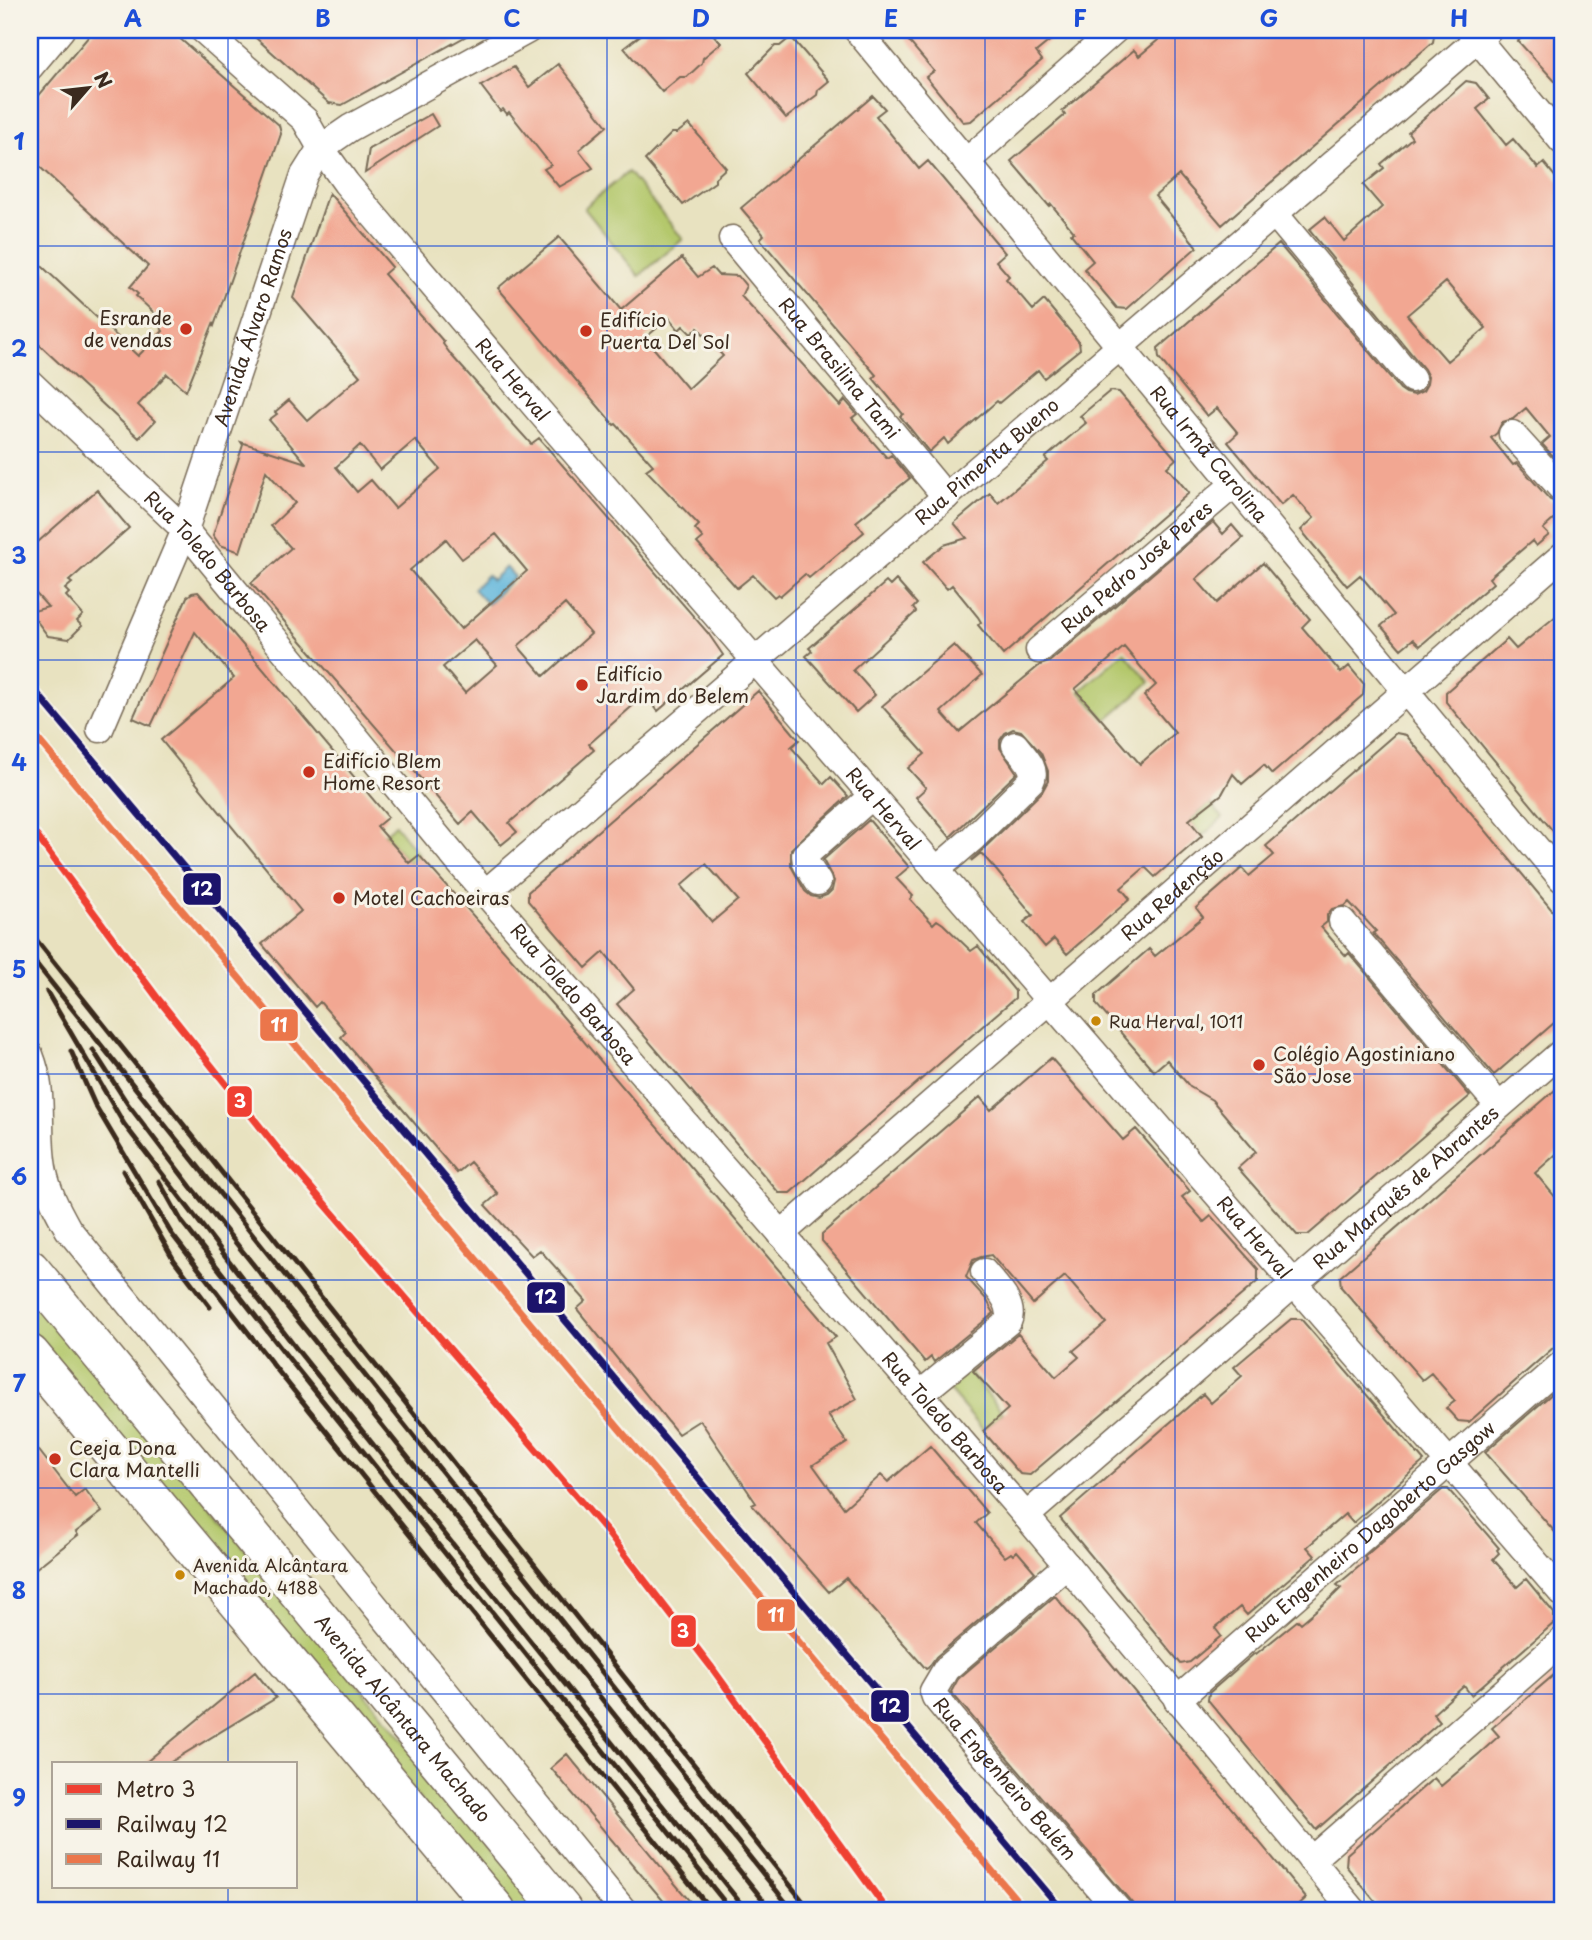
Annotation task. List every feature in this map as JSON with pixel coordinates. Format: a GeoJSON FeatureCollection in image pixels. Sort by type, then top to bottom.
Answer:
{"type":"FeatureCollection","features":[{"type":"Feature","properties":{"kind":"highway","name":"Avenida Alcântara Machado"},"geometry":{"type":"LineString","coordinates":[[30,1269],[562,1910]]}},
{"type":"Feature","properties":{"kind":"highway"},"geometry":{"type":"LineString","coordinates":[[30,1354],[496,1910]]}},
{"type":"Feature","properties":{"kind":"street"},"geometry":{"type":"LineString","coordinates":[[30,67],[61,30]]}},
{"type":"Feature","properties":{"kind":"street","name":"Rua Herval"},"geometry":{"type":"LineString","coordinates":[[203,30],[305,120],[321,148],[372,213],[1562,1593]]}},
{"type":"Feature","properties":{"kind":"street","name":"Avenida Álvaro Ramos"},"geometry":{"type":"LineString","coordinates":[[100,729],[185,530],[304,175],[321,148],[350,128],[528,30]]}},
{"type":"Feature","properties":{"kind":"street","name":"Rua Irmã Carolina"},"geometry":{"type":"LineString","coordinates":[[857,30],[1562,879]]}},
{"type":"Feature","properties":{"kind":"street"},"geometry":{"type":"LineString","coordinates":[[967,162],[1115,30]]}},
{"type":"Feature","properties":{"kind":"street"},"geometry":{"type":"LineString","coordinates":[[1478,33],[1562,141]]}},
{"type":"Feature","properties":{"kind":"street","name":"Rua Pimenta Bueno"},"geometry":{"type":"LineString","coordinates":[[485,893],[1273,214],[1478,33]]}},
{"type":"Feature","properties":{"kind":"street"},"geometry":{"type":"LineString","coordinates":[[1273,214],[1412,379]]}},
{"type":"Feature","properties":{"kind":"street","name":"Rua Brasilina Tami"},"geometry":{"type":"LineString","coordinates":[[732,240],[947,496]]}},
{"type":"Feature","properties":{"kind":"street","name":"Rua Toledo Barbosa"},"geometry":{"type":"LineString","coordinates":[[30,383],[185,530],[485,893],[1026,1516],[1057,1565],[1177,1700],[1353,1910]]}},
{"type":"Feature","properties":{"kind":"street"},"geometry":{"type":"LineString","coordinates":[[1512,434],[1562,489]]}},
{"type":"Feature","properties":{"kind":"street","name":"Rua Pedro José Peres"},"geometry":{"type":"LineString","coordinates":[[1039,650],[1233,485]]}},
{"type":"Feature","properties":{"kind":"street","name":"Rua Redenção"},"geometry":{"type":"LineString","coordinates":[[781,1234],[1562,556]]}},
{"type":"Feature","properties":{"kind":"street"},"geometry":{"type":"LineString","coordinates":[[936,870],[1031,781],[1033,770],[1015,745]]}},
{"type":"Feature","properties":{"kind":"street"},"geometry":{"type":"LineString","coordinates":[[818,882],[806,863],[805,855],[872,796]]}},
{"type":"Feature","properties":{"kind":"street"},"geometry":{"type":"LineString","coordinates":[[1342,921],[1499,1106]]}},
{"type":"Feature","properties":{"kind":"street","name":"Rua Marquês de Abrantes"},"geometry":{"type":"LineString","coordinates":[[1026,1516],[1562,1052]]}},
{"type":"Feature","properties":{"kind":"street"},"geometry":{"type":"LineString","coordinates":[[30,1055],[39,1077],[43,1166],[49,1192],[68,1229],[623,1910]]}},
{"type":"Feature","properties":{"kind":"street"},"geometry":{"type":"LineString","coordinates":[[920,1394],[1008,1322],[1011,1316],[1009,1305],[985,1272]]}},
{"type":"Feature","properties":{"kind":"street","name":"Rua Engenheiro Dagoberto Gasgow"},"geometry":{"type":"LineString","coordinates":[[1177,1700],[1562,1364]]}},
{"type":"Feature","properties":{"kind":"street","name":"Rua Engenheiro Balém"},"geometry":{"type":"LineString","coordinates":[[1057,1565],[946,1669],[933,1691],[940,1704],[1118,1910]]}},
{"type":"Feature","properties":{"kind":"street"},"geometry":{"type":"LineString","coordinates":[[1311,1860],[1562,1641]]}},
{"type":"Feature","properties":{"kind":"green space"},"geometry":{"type":"Polygon","coordinates":[[[628,172],[683,239],[639,276],[584,208],[628,172]]]}},
{"type":"Feature","properties":{"kind":"green space"},"geometry":{"type":"Polygon","coordinates":[[[1124,652],[1150,682],[1106,720],[1080,691],[1124,652]]]}},
{"type":"Feature","properties":{"kind":"green space"},"geometry":{"type":"Polygon","coordinates":[[[1210,803],[1223,818],[1202,836],[1190,821],[1210,803]]]}},
{"type":"Feature","properties":{"kind":"green space"},"geometry":{"type":"Polygon","coordinates":[[[395,825],[419,855],[409,863],[384,834],[395,825]]]}},
{"type":"Feature","properties":{"kind":"green space"},"geometry":{"type":"Polygon","coordinates":[[[30,1290],[545,1910],[511,1910],[30,1331],[30,1290]]]}},
{"type":"Feature","properties":{"kind":"green space"},"geometry":{"type":"Polygon","coordinates":[[[962,1364],[1003,1413],[983,1430],[942,1382],[962,1364]]]}},
{"type":"Feature","properties":{"kind":"water"},"geometry":{"type":"Polygon","coordinates":[[[506,567],[515,577],[487,604],[473,589],[487,575],[492,580],[506,567]]]}},
{"type":"Feature","properties":{"kind":"building"},"geometry":{"type":"Polygon","coordinates":[[[94,30],[170,30],[279,125],[281,134],[214,326],[213,324],[186,391],[167,374],[138,405],[155,421],[139,438],[30,336],[30,255],[138,356],[163,331],[161,328],[165,323],[130,287],[148,266],[30,158],[30,106],[94,30]]]}},
{"type":"Feature","properties":{"kind":"building"},"geometry":{"type":"Polygon","coordinates":[[[247,30],[477,30],[342,105],[329,103],[247,30]]]}},
{"type":"Feature","properties":{"kind":"building"},"geometry":{"type":"Polygon","coordinates":[[[647,30],[709,30],[721,43],[703,58],[702,63],[687,77],[680,77],[662,92],[624,48],[647,30]]]}},
{"type":"Feature","properties":{"kind":"building"},"geometry":{"type":"Polygon","coordinates":[[[916,30],[1063,30],[1036,52],[1042,60],[971,121],[963,122],[926,77],[934,71],[906,38],[916,30]]]}},
{"type":"Feature","properties":{"kind":"building"},"geometry":{"type":"Polygon","coordinates":[[[1170,30],[1435,30],[1433,42],[1222,225],[1179,175],[1155,196],[1197,247],[1127,309],[1117,308],[1084,269],[1093,261],[1071,234],[1074,232],[1011,161],[1065,115],[1062,111],[1134,50],[1139,56],[1170,30]]]}},
{"type":"Feature","properties":{"kind":"building"},"geometry":{"type":"Polygon","coordinates":[[[1530,30],[1562,30],[1562,89],[1518,41],[1530,30]]]}},
{"type":"Feature","properties":{"kind":"building"},"geometry":{"type":"Polygon","coordinates":[[[791,37],[829,81],[818,90],[817,95],[786,118],[748,73],[775,46],[780,46],[791,37]]]}},
{"type":"Feature","properties":{"kind":"building"},"geometry":{"type":"Polygon","coordinates":[[[558,64],[607,126],[579,150],[593,168],[559,187],[544,169],[551,165],[509,112],[507,114],[503,109],[500,111],[481,86],[514,67],[529,87],[558,64]]]}},
{"type":"Feature","properties":{"kind":"building"},"geometry":{"type":"Polygon","coordinates":[[[1466,81],[1476,83],[1489,99],[1477,109],[1506,145],[1513,139],[1538,168],[1544,163],[1562,185],[1562,466],[1542,444],[1550,437],[1526,408],[1513,419],[1502,422],[1497,433],[1491,438],[1513,465],[1517,463],[1550,500],[1562,504],[1562,512],[1543,529],[1549,535],[1536,546],[1532,541],[1489,578],[1493,583],[1420,646],[1413,639],[1401,649],[1381,626],[1394,615],[1360,575],[1347,586],[1301,530],[1314,518],[1293,495],[1281,505],[1228,442],[1238,433],[1217,408],[1207,416],[1159,358],[1158,348],[1279,244],[1400,389],[1414,395],[1423,391],[1428,377],[1424,369],[1309,230],[1325,217],[1344,241],[1382,207],[1363,185],[1384,168],[1381,164],[1412,138],[1408,132],[1466,81]],[[1446,282],[1407,315],[1447,361],[1486,328],[1446,282]]]}},
{"type":"Feature","properties":{"kind":"building"},"geometry":{"type":"Polygon","coordinates":[[[873,96],[885,109],[876,116],[919,169],[928,161],[1005,253],[996,261],[1009,276],[1006,279],[1033,310],[1044,300],[1079,342],[1080,349],[1044,378],[1038,370],[948,444],[944,438],[929,452],[900,416],[903,414],[873,378],[876,375],[760,239],[764,235],[741,208],[873,96]]]}},
{"type":"Feature","properties":{"kind":"building"},"geometry":{"type":"Polygon","coordinates":[[[431,114],[438,126],[365,173],[369,149],[431,114]]]}},
{"type":"Feature","properties":{"kind":"building"},"geometry":{"type":"Polygon","coordinates":[[[689,124],[726,168],[715,178],[715,182],[683,205],[645,160],[672,133],[677,133],[689,124]]]}},
{"type":"Feature","properties":{"kind":"building"},"geometry":{"type":"Polygon","coordinates":[[[329,193],[392,267],[384,274],[444,342],[452,356],[531,444],[539,438],[708,633],[723,655],[658,711],[645,695],[589,744],[594,750],[509,823],[517,832],[501,845],[473,812],[460,824],[251,583],[291,548],[271,526],[295,503],[266,471],[240,552],[220,545],[213,535],[243,445],[241,442],[306,463],[269,420],[289,400],[308,421],[360,376],[293,298],[329,193]],[[415,440],[380,470],[360,445],[336,467],[357,492],[371,480],[395,508],[440,469],[415,440]],[[496,534],[462,559],[446,539],[410,570],[461,629],[527,571],[496,534]],[[565,604],[518,646],[544,676],[591,634],[565,604]],[[475,640],[443,667],[465,693],[497,665],[475,640]]]}},
{"type":"Feature","properties":{"kind":"building"},"geometry":{"type":"Polygon","coordinates":[[[559,237],[621,310],[682,258],[698,277],[712,268],[718,275],[738,276],[746,286],[741,296],[840,406],[845,400],[857,414],[852,418],[887,458],[891,455],[910,478],[856,522],[864,532],[809,578],[805,574],[780,596],[778,594],[774,597],[753,575],[737,588],[697,543],[703,538],[695,529],[699,525],[646,470],[653,465],[616,424],[614,425],[498,288],[559,237]],[[669,318],[645,338],[688,389],[723,356],[698,328],[691,334],[683,326],[679,330],[669,318]]]}},
{"type":"Feature","properties":{"kind":"building"},"geometry":{"type":"Polygon","coordinates":[[[1110,391],[1119,392],[1176,459],[1167,467],[1189,493],[1003,655],[978,625],[981,622],[978,617],[952,585],[947,589],[923,562],[944,545],[967,538],[954,523],[990,493],[998,503],[1048,461],[1045,458],[1086,423],[1080,416],[1110,391]]]}},
{"type":"Feature","properties":{"kind":"building"},"geometry":{"type":"Polygon","coordinates":[[[97,490],[129,528],[69,581],[72,583],[65,589],[69,593],[66,596],[83,615],[77,621],[82,626],[69,639],[48,636],[30,612],[48,607],[30,587],[30,549],[97,490]]]}},
{"type":"Feature","properties":{"kind":"building"},"geometry":{"type":"Polygon","coordinates":[[[1213,522],[1223,534],[1232,525],[1243,538],[1196,579],[1217,603],[1263,563],[1310,619],[1302,627],[1341,673],[1349,666],[1364,684],[1363,695],[1272,774],[1264,765],[1242,784],[1233,774],[1222,794],[1189,820],[1202,836],[1155,877],[1145,867],[1121,888],[1130,899],[1067,954],[1054,939],[1045,947],[1024,922],[1033,915],[981,853],[971,861],[1042,792],[1048,781],[1048,771],[1041,753],[1021,731],[1013,729],[1005,733],[1000,740],[1000,748],[1017,773],[950,837],[916,797],[926,788],[908,768],[925,754],[882,706],[954,645],[982,675],[941,712],[959,732],[1040,665],[1049,662],[1213,522]],[[1124,647],[1075,689],[1140,764],[1175,733],[1144,696],[1156,685],[1124,647]]]}},
{"type":"Feature","properties":{"kind":"building"},"geometry":{"type":"Polygon","coordinates":[[[896,580],[917,604],[913,608],[916,612],[853,670],[875,695],[856,712],[806,656],[812,651],[809,648],[886,582],[890,586],[896,580]]]}},
{"type":"Feature","properties":{"kind":"building"},"geometry":{"type":"Polygon","coordinates":[[[198,592],[388,817],[377,826],[409,863],[419,855],[558,1011],[836,1337],[826,1343],[857,1399],[828,1415],[847,1443],[813,1465],[844,1508],[881,1475],[888,1482],[930,1446],[987,1513],[976,1523],[1005,1557],[1017,1551],[1035,1572],[936,1657],[928,1668],[926,1669],[846,1578],[829,1592],[752,1505],[756,1503],[700,1420],[678,1434],[577,1309],[586,1301],[540,1250],[532,1256],[485,1205],[498,1194],[470,1162],[457,1173],[341,1037],[346,1032],[320,1002],[315,1007],[262,944],[301,911],[161,740],[234,678],[195,632],[151,726],[133,718],[187,597],[198,592]]]}},
{"type":"Feature","properties":{"kind":"building"},"geometry":{"type":"Polygon","coordinates":[[[1562,611],[1562,842],[1446,702],[1446,692],[1507,639],[1516,649],[1562,611]]]}},
{"type":"Feature","properties":{"kind":"building"},"geometry":{"type":"Polygon","coordinates":[[[758,691],[799,740],[791,747],[824,784],[831,777],[848,796],[791,849],[791,866],[805,891],[819,898],[832,890],[834,881],[823,860],[869,820],[909,867],[896,878],[913,896],[910,899],[933,924],[937,920],[943,924],[971,951],[978,946],[1015,991],[1015,998],[790,1193],[779,1193],[617,1004],[634,989],[604,952],[586,968],[528,901],[528,892],[758,691]],[[706,864],[681,886],[712,922],[738,900],[706,864]]]}},
{"type":"Feature","properties":{"kind":"building"},"geometry":{"type":"Polygon","coordinates":[[[1396,733],[1406,735],[1562,922],[1562,1016],[1494,1075],[1349,902],[1345,906],[1332,909],[1327,915],[1327,922],[1321,927],[1346,956],[1349,953],[1470,1096],[1308,1235],[1297,1235],[1238,1168],[1256,1152],[1212,1100],[1190,1087],[1167,1060],[1154,1071],[1096,1004],[1096,995],[1149,949],[1155,956],[1203,917],[1196,908],[1242,868],[1249,876],[1274,855],[1266,846],[1396,733]]]}},
{"type":"Feature","properties":{"kind":"building"},"geometry":{"type":"Polygon","coordinates":[[[1051,1058],[1123,1140],[1136,1129],[1190,1191],[1182,1197],[1204,1222],[1211,1216],[1258,1269],[1258,1281],[1030,1475],[1020,1474],[983,1431],[1008,1409],[973,1371],[1018,1334],[1056,1377],[1079,1357],[1073,1351],[1106,1323],[1065,1276],[1033,1304],[991,1255],[981,1257],[973,1260],[966,1277],[986,1299],[994,1313],[934,1362],[931,1357],[925,1362],[822,1241],[822,1234],[980,1097],[991,1110],[1051,1058]]]}},
{"type":"Feature","properties":{"kind":"building"},"geometry":{"type":"Polygon","coordinates":[[[1562,1084],[1562,1149],[1535,1173],[1562,1205],[1562,1340],[1469,1422],[1458,1421],[1446,1408],[1455,1401],[1431,1373],[1422,1380],[1341,1287],[1340,1277],[1562,1084]]]}},
{"type":"Feature","properties":{"kind":"building"},"geometry":{"type":"Polygon","coordinates":[[[1291,1319],[1301,1319],[1424,1461],[1353,1523],[1345,1514],[1307,1547],[1315,1556],[1247,1615],[1240,1607],[1215,1628],[1221,1636],[1190,1662],[1181,1664],[1060,1518],[1203,1394],[1211,1403],[1242,1376],[1234,1367],[1291,1319]]]}},
{"type":"Feature","properties":{"kind":"building"},"geometry":{"type":"Polygon","coordinates":[[[1562,1385],[1562,1540],[1485,1452],[1562,1385]]]}},
{"type":"Feature","properties":{"kind":"building"},"geometry":{"type":"Polygon","coordinates":[[[30,1439],[75,1497],[85,1489],[102,1512],[30,1573],[30,1439]]]}},
{"type":"Feature","properties":{"kind":"building"},"geometry":{"type":"Polygon","coordinates":[[[1443,1489],[1448,1489],[1499,1548],[1499,1553],[1493,1559],[1517,1587],[1526,1579],[1554,1613],[1554,1623],[1471,1695],[1464,1686],[1433,1714],[1440,1722],[1316,1830],[1208,1700],[1209,1693],[1255,1653],[1298,1620],[1301,1623],[1333,1596],[1341,1588],[1337,1585],[1367,1560],[1364,1557],[1443,1489]]]}},
{"type":"Feature","properties":{"kind":"building"},"geometry":{"type":"Polygon","coordinates":[[[1055,1596],[1306,1898],[1293,1910],[1138,1910],[951,1692],[958,1679],[1055,1596]]]}},
{"type":"Feature","properties":{"kind":"building"},"geometry":{"type":"Polygon","coordinates":[[[1562,1668],[1562,1910],[1382,1910],[1346,1866],[1347,1854],[1434,1778],[1441,1786],[1480,1753],[1499,1736],[1492,1728],[1562,1668]]]}},
{"type":"Feature","properties":{"kind":"building"},"geometry":{"type":"Polygon","coordinates":[[[255,1672],[276,1698],[171,1762],[146,1762],[255,1672]]]}},
{"type":"Feature","properties":{"kind":"building"},"geometry":{"type":"Polygon","coordinates":[[[567,1754],[697,1910],[671,1910],[551,1768],[567,1754]]]}},
{"type":"Feature","properties":{"kind":"railway"},"geometry":{"type":"LineString","coordinates":[[30,932],[810,1910]]}},
{"type":"Feature","properties":{"kind":"railway"},"geometry":{"type":"LineString","coordinates":[[30,956],[792,1910]]}},
{"type":"Feature","properties":{"kind":"railway"},"geometry":{"type":"LineString","coordinates":[[47,992],[124,1124],[299,1352],[746,1910]]}},
{"type":"Feature","properties":{"kind":"railway"},"geometry":{"type":"LineString","coordinates":[[93,1050],[127,1103],[191,1187],[771,1910]]}},
{"type":"Feature","properties":{"kind":"railway"},"geometry":{"type":"LineString","coordinates":[[71,1051],[95,1105],[171,1233],[278,1371],[711,1910]]}},
{"type":"Feature","properties":{"kind":"railway"},"geometry":{"type":"LineString","coordinates":[[123,1171],[174,1260],[210,1307]]}},
{"type":"Feature","properties":{"kind":"railway"},"geometry":{"type":"LineString","coordinates":[[159,1181],[182,1222],[290,1360],[731,1910]]}},
{"type":"Feature","properties":{"kind":"metro line","name":"3"},"geometry":{"type":"LineString","coordinates":[[30,827],[159,1000],[281,1153],[608,1533],[712,1668],[887,1910]]}},
{"type":"Feature","properties":{"kind":"rail line","name":"12"},"geometry":{"type":"LineString","coordinates":[[30,685],[1062,1910]]}},
{"type":"Feature","properties":{"kind":"rail line","name":"11"},"geometry":{"type":"LineString","coordinates":[[30,730],[1025,1910]]}},
{"type":"Feature","properties":{"kind":"place","name":"Esrande de vendas"},"geometry":{"type":"Point","coordinates":[186,329]}},
{"type":"Feature","properties":{"kind":"place","name":"Edifício Puerta Del Sol"},"geometry":{"type":"Point","coordinates":[586,331]}},
{"type":"Feature","properties":{"kind":"place","name":"Edifício Jardim do Belem"},"geometry":{"type":"Point","coordinates":[582,685]}},
{"type":"Feature","properties":{"kind":"place","name":"Edifício Blem Home Resort"},"geometry":{"type":"Point","coordinates":[309,772]}},
{"type":"Feature","properties":{"kind":"place","name":"Motel Cachoeiras"},"geometry":{"type":"Point","coordinates":[339,898]}},
{"type":"Feature","properties":{"kind":"place","name":"Rua Herval, 1011"},"geometry":{"type":"Point","coordinates":[1096,1021]}},
{"type":"Feature","properties":{"kind":"place","name":"Colégio Agostiniano São Jose"},"geometry":{"type":"Point","coordinates":[1259,1065]}},
{"type":"Feature","properties":{"kind":"place","name":"Ceeja Dona Clara Mantelli"},"geometry":{"type":"Point","coordinates":[55,1459]}},
{"type":"Feature","properties":{"kind":"place","name":"Avenida Alcântara Machado, 4188"},"geometry":{"type":"Point","coordinates":[180,1575]}}]}
